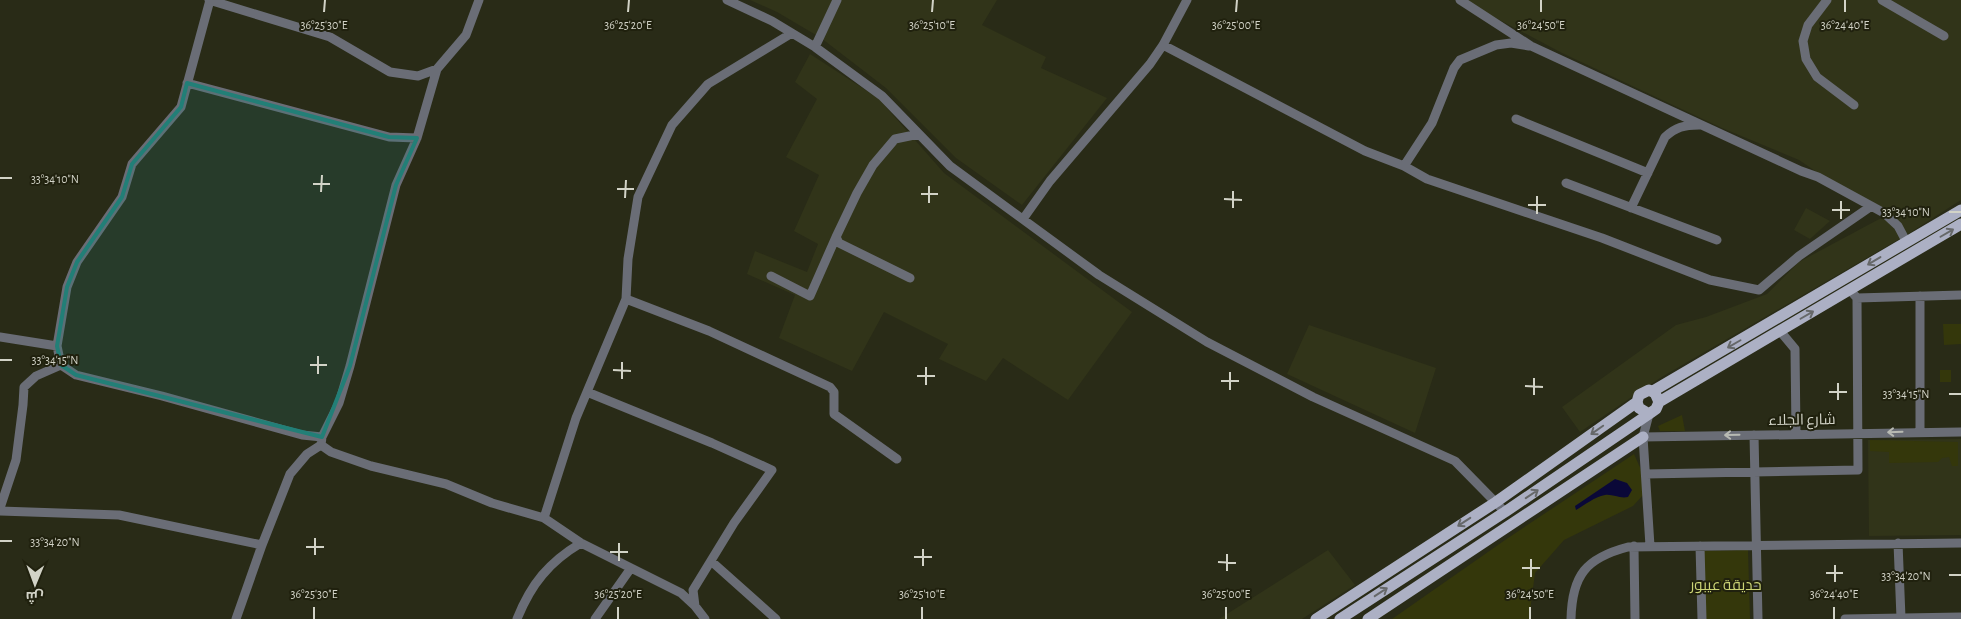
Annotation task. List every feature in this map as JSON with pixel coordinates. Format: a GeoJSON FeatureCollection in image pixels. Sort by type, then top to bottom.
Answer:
{"type":"FeatureCollection","features":[{"type":"Feature","properties":{"kind":"main road"},"geometry":{"type":"LineString","coordinates":[[1316,619],[1496,502],[1637,402],[1642,392],[1653,391],[1961,210]]}},
{"type":"Feature","properties":{"kind":"main road"},"geometry":{"type":"LineString","coordinates":[[1339,604],[1346,617],[1649,414],[1656,409],[1660,402],[1780,330],[1854,294],[1906,257],[1961,224]]}},
{"type":"Feature","properties":{"kind":"main road"},"geometry":{"type":"LineString","coordinates":[[1903,243],[1906,257]]}},
{"type":"Feature","properties":{"kind":"main road"},"geometry":{"type":"LineString","coordinates":[[1842,280],[1854,294]]}},
{"type":"Feature","properties":{"kind":"main road"},"geometry":{"type":"LineString","coordinates":[[1653,391],[1658,396],[1660,402]]}},
{"type":"Feature","properties":{"kind":"main road"},"geometry":{"type":"LineString","coordinates":[[1637,402],[1639,408],[1649,414]]}},
{"type":"Feature","properties":{"kind":"main road"},"geometry":{"type":"LineString","coordinates":[[1368,619],[1643,437]]}},
{"type":"Feature","properties":{"kind":"street"},"geometry":{"type":"LineString","coordinates":[[437,69],[418,76],[390,72],[330,37],[210,0],[181,107],[132,164],[122,197],[76,262],[67,287],[57,346],[61,365],[76,375],[162,396],[322,441],[331,452],[363,463],[446,484],[492,503],[544,518],[581,543],[681,593],[705,619]]}},
{"type":"Feature","properties":{"kind":"street"},"geometry":{"type":"LineString","coordinates":[[236,619],[290,474],[307,454],[322,441],[338,403],[350,366],[396,185],[417,138],[437,69],[466,35],[479,0]]}},
{"type":"Feature","properties":{"kind":"street"},"geometry":{"type":"LineString","coordinates":[[727,0],[792,32],[882,96],[950,166],[1099,276],[1207,342],[1314,397],[1455,461],[1505,512]]}},
{"type":"Feature","properties":{"kind":"street"},"geometry":{"type":"LineString","coordinates":[[815,47],[837,0]]}},
{"type":"Feature","properties":{"kind":"street"},"geometry":{"type":"LineString","coordinates":[[1023,219],[1050,181],[1150,64],[1163,45],[1187,0]]}},
{"type":"Feature","properties":{"kind":"street"},"geometry":{"type":"LineString","coordinates":[[1460,0],[1531,46],[1818,177],[1890,218],[1898,226],[1903,243]]}},
{"type":"Feature","properties":{"kind":"street"},"geometry":{"type":"LineString","coordinates":[[1826,0],[1808,25],[1803,41],[1806,59],[1817,77],[1854,105]]}},
{"type":"Feature","properties":{"kind":"street"},"geometry":{"type":"LineString","coordinates":[[1882,0],[1944,36]]}},
{"type":"Feature","properties":{"kind":"street"},"geometry":{"type":"LineString","coordinates":[[544,518],[576,418],[626,299],[628,259],[638,197],[672,125],[708,84],[792,32]]}},
{"type":"Feature","properties":{"kind":"street"},"geometry":{"type":"LineString","coordinates":[[1404,166],[1432,123],[1454,68],[1460,60],[1496,45],[1511,43],[1531,46]]}},
{"type":"Feature","properties":{"kind":"street"},"geometry":{"type":"LineString","coordinates":[[1163,45],[1366,151],[1404,166],[1427,179],[1602,238],[1710,280],[1759,290],[1800,256],[1870,207]]}},
{"type":"Feature","properties":{"kind":"street"},"geometry":{"type":"LineString","coordinates":[[187,83],[390,137],[417,138]]}},
{"type":"Feature","properties":{"kind":"street"},"geometry":{"type":"LineString","coordinates":[[1516,120],[1648,173]]}},
{"type":"Feature","properties":{"kind":"street"},"geometry":{"type":"LineString","coordinates":[[1631,208],[1665,137],[1673,130],[1684,125],[1702,125]]}},
{"type":"Feature","properties":{"kind":"street"},"geometry":{"type":"LineString","coordinates":[[771,276],[810,296],[857,192],[873,165],[895,139],[919,134]]}},
{"type":"Feature","properties":{"kind":"street"},"geometry":{"type":"LineString","coordinates":[[1566,183],[1717,240]]}},
{"type":"Feature","properties":{"kind":"street"},"geometry":{"type":"LineString","coordinates":[[836,237],[839,243],[910,278]]}},
{"type":"Feature","properties":{"kind":"street"},"geometry":{"type":"LineString","coordinates":[[1646,474],[1858,470],[1854,294],[1961,295]]}},
{"type":"Feature","properties":{"kind":"street"},"geometry":{"type":"LineString","coordinates":[[1920,296],[1920,432]]}},
{"type":"Feature","properties":{"kind":"street"},"geometry":{"type":"LineString","coordinates":[[626,299],[709,331],[830,387],[834,392],[834,414],[897,459]]}},
{"type":"Feature","properties":{"kind":"street"},"geometry":{"type":"LineString","coordinates":[[1780,330],[1795,349],[1796,433]]}},
{"type":"Feature","properties":{"kind":"street"},"geometry":{"type":"LineString","coordinates":[[0,336],[57,346]]}},
{"type":"Feature","properties":{"kind":"street"},"geometry":{"type":"LineString","coordinates":[[61,365],[36,376],[24,387],[16,460],[0,510],[119,515],[262,546]]}},
{"type":"Feature","properties":{"kind":"street"},"geometry":{"type":"LineString","coordinates":[[587,392],[712,443],[772,470],[734,523],[693,590],[695,606]]}},
{"type":"Feature","properties":{"kind":"street"},"geometry":{"type":"LineString","coordinates":[[1649,414],[1643,437],[1650,546]]}},
{"type":"Feature","properties":{"kind":"street","name":"شارع الجلاء"},"geometry":{"type":"LineString","coordinates":[[1643,437],[1796,433],[1961,432]]}},
{"type":"Feature","properties":{"kind":"street"},"geometry":{"type":"LineString","coordinates":[[1754,435],[1758,619]]}},
{"type":"Feature","properties":{"kind":"street"},"geometry":{"type":"LineString","coordinates":[[518,619],[532,588],[560,556],[581,543]]}},
{"type":"Feature","properties":{"kind":"street"},"geometry":{"type":"LineString","coordinates":[[1571,619],[1574,587],[1580,575],[1589,564],[1612,551],[1634,546],[1961,543]]}},
{"type":"Feature","properties":{"kind":"street"},"geometry":{"type":"LineString","coordinates":[[1898,544],[1901,618]]}},
{"type":"Feature","properties":{"kind":"street"},"geometry":{"type":"LineString","coordinates":[[1634,546],[1635,619]]}},
{"type":"Feature","properties":{"kind":"street"},"geometry":{"type":"LineString","coordinates":[[1700,546],[1702,619]]}},
{"type":"Feature","properties":{"kind":"street"},"geometry":{"type":"LineString","coordinates":[[711,561],[776,619]]}},
{"type":"Feature","properties":{"kind":"street"},"geometry":{"type":"LineString","coordinates":[[595,619],[631,568]]}},
{"type":"Feature","properties":{"kind":"street"},"geometry":{"type":"LineString","coordinates":[[1845,619],[1961,616]]}},
{"type":"Feature","properties":{"kind":"highlighted area"},"geometry":{"type":"Polygon","coordinates":[[[187,83],[389,137],[417,138],[396,185],[350,366],[322,437],[76,375],[61,365],[57,346],[67,287],[77,262],[122,197],[132,164],[181,107],[187,83]]]}},
{"type":"Feature","properties":{"kind":"shaded area"},"geometry":{"type":"Polygon","coordinates":[[[750,0],[997,0],[982,25],[1046,57],[1041,68],[1107,98],[1022,205],[956,158],[886,88],[821,38],[777,12],[750,0]]]}},
{"type":"Feature","properties":{"kind":"shaded area"},"geometry":{"type":"Polygon","coordinates":[[[1462,0],[1961,0],[1961,200],[1908,234],[1893,224],[1901,238],[1660,378],[1580,432],[1562,407],[1676,325],[1706,317],[1767,294],[1799,262],[1883,217],[1799,160],[1722,128],[1562,53],[1462,0]]]}},
{"type":"Feature","properties":{"kind":"shaded area"},"geometry":{"type":"Polygon","coordinates":[[[810,54],[878,98],[944,173],[1132,312],[1068,400],[1003,358],[986,381],[939,359],[948,344],[884,312],[852,371],[779,338],[795,295],[747,274],[755,251],[807,272],[818,244],[794,231],[819,175],[786,157],[817,99],[795,82],[810,54]]]}},
{"type":"Feature","properties":{"kind":"shaded area"},"geometry":{"type":"Polygon","coordinates":[[[1806,208],[1830,221],[1810,239],[1794,230],[1806,208]]]}},
{"type":"Feature","properties":{"kind":"shaded area"},"geometry":{"type":"Polygon","coordinates":[[[1309,325],[1436,368],[1415,433],[1287,374],[1309,325]]]}},
{"type":"Feature","properties":{"kind":"shaded area"},"geometry":{"type":"Polygon","coordinates":[[[1961,439],[1961,535],[1869,536],[1868,440],[1961,439]]]}},
{"type":"Feature","properties":{"kind":"shaded area"},"geometry":{"type":"Polygon","coordinates":[[[1615,479],[1627,483],[1632,490],[1628,497],[1601,496],[1576,510],[1575,506],[1615,479]]]}},
{"type":"Feature","properties":{"kind":"shaded area"},"geometry":{"type":"Polygon","coordinates":[[[1328,550],[1355,585],[1302,619],[1219,619],[1328,550]]]}},
{"type":"Feature","properties":{"kind":"green space"},"geometry":{"type":"Polygon","coordinates":[[[1943,324],[1961,324],[1961,344],[1944,345],[1943,324]]]}},
{"type":"Feature","properties":{"kind":"green space"},"geometry":{"type":"Polygon","coordinates":[[[1940,370],[1951,370],[1951,382],[1940,382],[1940,370]]]}},
{"type":"Feature","properties":{"kind":"green space"},"geometry":{"type":"Polygon","coordinates":[[[1682,415],[1685,431],[1660,431],[1658,426],[1682,415]]]}},
{"type":"Feature","properties":{"kind":"green space"},"geometry":{"type":"Polygon","coordinates":[[[1870,440],[1958,442],[1958,466],[1952,466],[1949,457],[1942,458],[1938,462],[1889,463],[1889,452],[1870,451],[1870,440]]]}},
{"type":"Feature","properties":{"kind":"green space"},"geometry":{"type":"Polygon","coordinates":[[[1634,454],[1642,472],[1644,494],[1633,506],[1564,540],[1535,573],[1529,619],[1392,619],[1508,538],[1634,454]]]}},
{"type":"Feature","properties":{"kind":"green space","name":"حديقة عيبور"},"geometry":{"type":"Polygon","coordinates":[[[1748,550],[1750,619],[1705,619],[1703,551],[1748,550]]]}}]}
